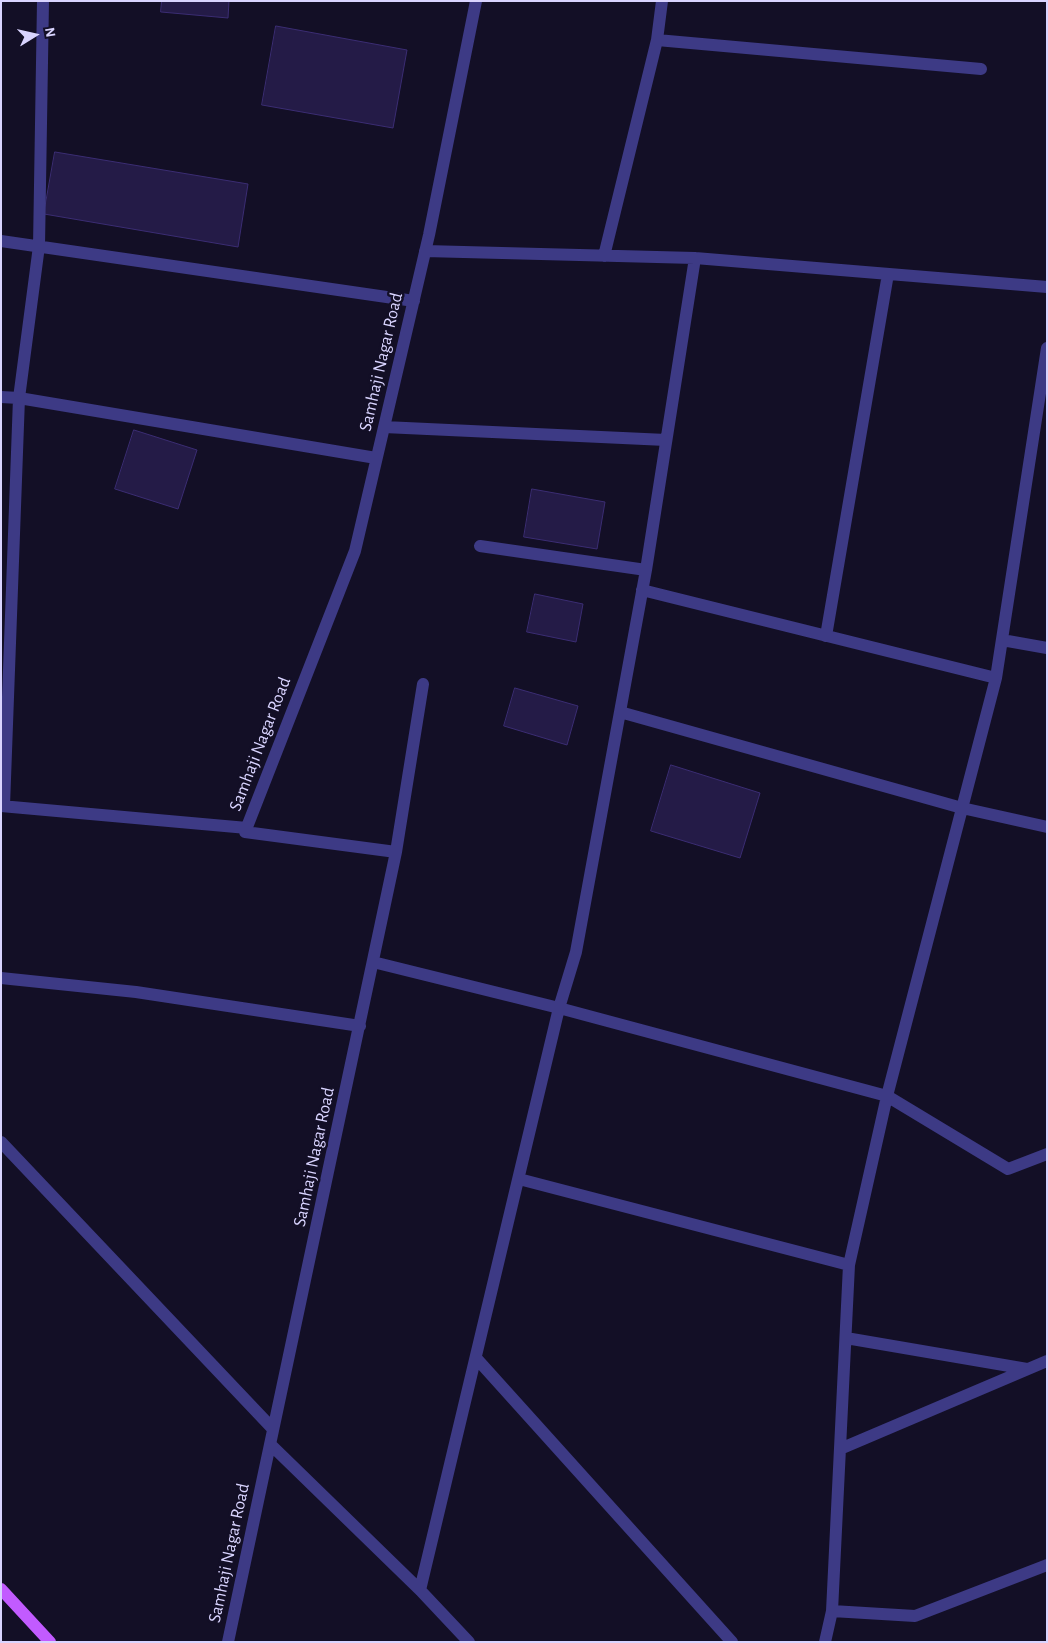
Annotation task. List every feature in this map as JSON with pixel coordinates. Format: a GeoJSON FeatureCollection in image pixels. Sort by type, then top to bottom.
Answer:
{"type":"FeatureCollection","features":[{"type":"Feature","properties":{"kind":"main road"},"geometry":{"type":"LineString","coordinates":[[1,1588],[50,1642]]}},
{"type":"Feature","properties":{"kind":"street"},"geometry":{"type":"LineString","coordinates":[[42,1],[39,246],[19,398],[2,806],[246,828]]}},
{"type":"Feature","properties":{"kind":"street","name":"Samhaji Nagar Road"},"geometry":{"type":"LineString","coordinates":[[228,1642],[396,852],[245,832],[355,551],[425,252],[476,1]]}},
{"type":"Feature","properties":{"kind":"street"},"geometry":{"type":"LineString","coordinates":[[604,256],[657,40],[662,1]]}},
{"type":"Feature","properties":{"kind":"street"},"geometry":{"type":"LineString","coordinates":[[657,40],[981,69]]}},
{"type":"Feature","properties":{"kind":"street"},"geometry":{"type":"LineString","coordinates":[[1,241],[414,301]]}},
{"type":"Feature","properties":{"kind":"street"},"geometry":{"type":"LineString","coordinates":[[425,252],[695,258],[1047,287]]}},
{"type":"Feature","properties":{"kind":"street"},"geometry":{"type":"LineString","coordinates":[[420,1590],[477,1359],[559,1008],[576,952],[646,570],[695,258]]}},
{"type":"Feature","properties":{"kind":"street"},"geometry":{"type":"LineString","coordinates":[[826,636],[888,274]]}},
{"type":"Feature","properties":{"kind":"street"},"geometry":{"type":"LineString","coordinates":[[825,1642],[832,1611],[850,1266],[887,1096],[996,678],[1047,348]]}},
{"type":"Feature","properties":{"kind":"street"},"geometry":{"type":"LineString","coordinates":[[1,397],[19,398],[376,458]]}},
{"type":"Feature","properties":{"kind":"street"},"geometry":{"type":"LineString","coordinates":[[384,427],[666,440]]}},
{"type":"Feature","properties":{"kind":"street"},"geometry":{"type":"LineString","coordinates":[[480,546],[646,570]]}},
{"type":"Feature","properties":{"kind":"street"},"geometry":{"type":"LineString","coordinates":[[642,590],[996,678]]}},
{"type":"Feature","properties":{"kind":"street"},"geometry":{"type":"LineString","coordinates":[[1002,640],[1047,648]]}},
{"type":"Feature","properties":{"kind":"street"},"geometry":{"type":"LineString","coordinates":[[396,852],[423,684]]}},
{"type":"Feature","properties":{"kind":"street"},"geometry":{"type":"LineString","coordinates":[[620,712],[962,808],[1047,827]]}},
{"type":"Feature","properties":{"kind":"street"},"geometry":{"type":"LineString","coordinates":[[373,962],[559,1008],[887,1096],[1008,1170],[1047,1154]]}},
{"type":"Feature","properties":{"kind":"street"},"geometry":{"type":"LineString","coordinates":[[1,978],[136,992],[360,1026]]}},
{"type":"Feature","properties":{"kind":"street"},"geometry":{"type":"LineString","coordinates":[[1,1142],[273,1429]]}},
{"type":"Feature","properties":{"kind":"street"},"geometry":{"type":"LineString","coordinates":[[519,1179],[850,1266]]}},
{"type":"Feature","properties":{"kind":"street"},"geometry":{"type":"LineString","coordinates":[[846,1338],[1027,1369]]}},
{"type":"Feature","properties":{"kind":"street"},"geometry":{"type":"LineString","coordinates":[[477,1359],[732,1642]]}},
{"type":"Feature","properties":{"kind":"street"},"geometry":{"type":"LineString","coordinates":[[840,1449],[1047,1361]]}},
{"type":"Feature","properties":{"kind":"street"},"geometry":{"type":"LineString","coordinates":[[270,1444],[420,1590],[469,1642]]}},
{"type":"Feature","properties":{"kind":"street"},"geometry":{"type":"LineString","coordinates":[[832,1611],[915,1616],[1047,1565]]}},
{"type":"Feature","properties":{"kind":"building"},"geometry":{"type":"Polygon","coordinates":[[[162,1],[229,1],[228,18],[161,12],[162,1]]]}},
{"type":"Feature","properties":{"kind":"building"},"geometry":{"type":"Polygon","coordinates":[[[276,26],[407,50],[393,128],[262,105],[276,26]]]}},
{"type":"Feature","properties":{"kind":"building"},"geometry":{"type":"Polygon","coordinates":[[[55,152],[248,184],[238,247],[44,214],[55,152]]]}},
{"type":"Feature","properties":{"kind":"building"},"geometry":{"type":"Polygon","coordinates":[[[134,430],[197,450],[178,509],[115,489],[134,430]]]}},
{"type":"Feature","properties":{"kind":"building"},"geometry":{"type":"Polygon","coordinates":[[[532,489],[605,502],[597,549],[524,537],[532,489]]]}},
{"type":"Feature","properties":{"kind":"building"},"geometry":{"type":"Polygon","coordinates":[[[535,594],[583,604],[576,642],[527,632],[535,594]]]}},
{"type":"Feature","properties":{"kind":"building"},"geometry":{"type":"Polygon","coordinates":[[[515,688],[578,706],[567,745],[504,726],[515,688]]]}},
{"type":"Feature","properties":{"kind":"building"},"geometry":{"type":"Polygon","coordinates":[[[671,765],[760,793],[740,858],[651,831],[671,765]]]}}]}
